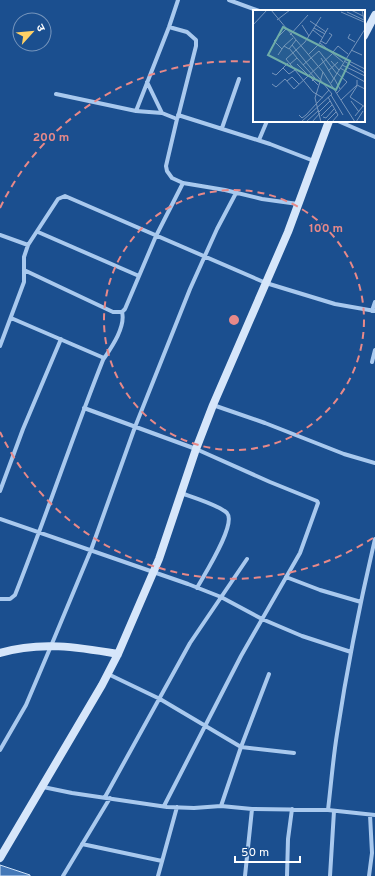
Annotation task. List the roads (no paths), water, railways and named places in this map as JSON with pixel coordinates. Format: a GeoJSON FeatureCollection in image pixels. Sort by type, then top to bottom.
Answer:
{"type":"FeatureCollection","features":[{"type":"Feature","properties":{"kind":"street"},"geometry":{"type":"LineString","coordinates":[[136,111],[178,0]]}},
{"type":"Feature","properties":{"kind":"street"},"geometry":{"type":"LineString","coordinates":[[229,0],[256,10]]}},
{"type":"Feature","properties":{"kind":"street"},"geometry":{"type":"LineString","coordinates":[[365,34],[375,15]]}},
{"type":"Feature","properties":{"kind":"street"},"geometry":{"type":"LineString","coordinates":[[169,27],[187,32],[196,38],[196,46],[177,117],[166,166],[167,171],[172,178],[182,183],[262,199],[298,204]]}},
{"type":"Feature","properties":{"kind":"street"},"geometry":{"type":"LineString","coordinates":[[222,128],[239,79]]}},
{"type":"Feature","properties":{"kind":"street"},"geometry":{"type":"LineString","coordinates":[[147,82],[162,112]]}},
{"type":"Feature","properties":{"kind":"street"},"geometry":{"type":"LineString","coordinates":[[56,94],[136,111],[162,112],[222,128],[314,161]]}},
{"type":"Feature","properties":{"kind":"street"},"geometry":{"type":"LineString","coordinates":[[259,140],[267,122]]}},
{"type":"Feature","properties":{"kind":"street"},"geometry":{"type":"LineString","coordinates":[[0,858],[43,787],[118,654],[153,572],[213,405],[266,283],[329,122]]}},
{"type":"Feature","properties":{"kind":"street"},"geometry":{"type":"LineString","coordinates":[[340,122],[375,137]]}},
{"type":"Feature","properties":{"kind":"street"},"geometry":{"type":"LineString","coordinates":[[0,599],[10,599],[15,595],[40,533],[84,408],[104,358],[122,326],[122,312],[125,309],[156,236],[182,183]]}},
{"type":"Feature","properties":{"kind":"street"},"geometry":{"type":"LineString","coordinates":[[0,750],[26,705],[51,646],[90,550],[135,427],[190,289],[204,256],[236,193]]}},
{"type":"Feature","properties":{"kind":"street"},"geometry":{"type":"LineString","coordinates":[[0,346],[24,282],[24,257],[28,245],[38,232],[58,199],[65,196],[266,283],[335,304],[374,311],[375,302]]}},
{"type":"Feature","properties":{"kind":"street"},"geometry":{"type":"LineString","coordinates":[[38,232],[139,276]]}},
{"type":"Feature","properties":{"kind":"street"},"geometry":{"type":"LineString","coordinates":[[0,234],[28,245]]}},
{"type":"Feature","properties":{"kind":"street"},"geometry":{"type":"LineString","coordinates":[[24,270],[113,312],[122,312]]}},
{"type":"Feature","properties":{"kind":"street"},"geometry":{"type":"LineString","coordinates":[[11,318],[104,358]]}},
{"type":"Feature","properties":{"kind":"street"},"geometry":{"type":"LineString","coordinates":[[0,491],[23,429],[61,339]]}},
{"type":"Feature","properties":{"kind":"street"},"geometry":{"type":"LineString","coordinates":[[372,362],[375,350]]}},
{"type":"Feature","properties":{"kind":"street"},"geometry":{"type":"LineString","coordinates":[[213,405],[344,454],[375,463]]}},
{"type":"Feature","properties":{"kind":"street"},"geometry":{"type":"LineString","coordinates":[[84,408],[196,450],[318,502],[300,553],[241,656],[164,806]]}},
{"type":"Feature","properties":{"kind":"street"},"geometry":{"type":"LineString","coordinates":[[181,493],[213,505],[226,512],[229,518],[227,532],[197,588]]}},
{"type":"Feature","properties":{"kind":"street"},"geometry":{"type":"LineString","coordinates":[[0,519],[221,597],[262,619],[302,636],[351,652]]}},
{"type":"Feature","properties":{"kind":"street"},"geometry":{"type":"LineString","coordinates":[[328,810],[337,734],[351,652],[375,539]]}},
{"type":"Feature","properties":{"kind":"street"},"geometry":{"type":"LineString","coordinates":[[64,876],[108,798],[190,643],[247,559]]}},
{"type":"Feature","properties":{"kind":"street"},"geometry":{"type":"LineString","coordinates":[[286,577],[320,590],[361,602]]}},
{"type":"Feature","properties":{"kind":"street"},"geometry":{"type":"LineString","coordinates":[[0,654],[24,648],[65,646],[118,654]]}},
{"type":"Feature","properties":{"kind":"street"},"geometry":{"type":"LineString","coordinates":[[108,674],[160,699],[241,747],[294,753]]}},
{"type":"Feature","properties":{"kind":"street"},"geometry":{"type":"LineString","coordinates":[[221,806],[241,747],[270,674]]}},
{"type":"Feature","properties":{"kind":"street"},"geometry":{"type":"LineString","coordinates":[[43,787],[72,793],[164,806],[194,808],[221,806],[252,809],[328,810],[372,815],[372,853],[369,876]]}},
{"type":"Feature","properties":{"kind":"street"},"geometry":{"type":"LineString","coordinates":[[158,876],[177,807]]}},
{"type":"Feature","properties":{"kind":"street"},"geometry":{"type":"LineString","coordinates":[[245,876],[252,809]]}},
{"type":"Feature","properties":{"kind":"street"},"geometry":{"type":"LineString","coordinates":[[287,876],[288,839],[292,809]]}},
{"type":"Feature","properties":{"kind":"street"},"geometry":{"type":"LineString","coordinates":[[330,876],[334,811]]}},
{"type":"Feature","properties":{"kind":"street"},"geometry":{"type":"LineString","coordinates":[[82,844],[162,861]]}}]}
